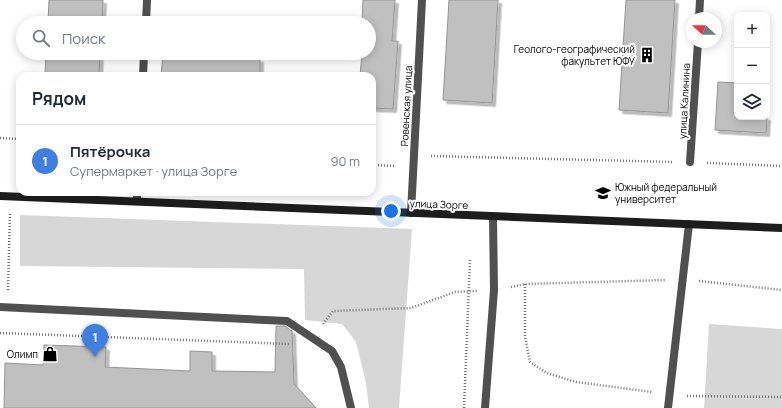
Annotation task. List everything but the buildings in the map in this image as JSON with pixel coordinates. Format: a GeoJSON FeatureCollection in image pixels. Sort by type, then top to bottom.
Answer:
{"type":"FeatureCollection","features":[{"type":"Feature","properties":{"kind":"main road","name":"улица Зорге"},"geometry":{"type":"LineString","coordinates":[[0,196],[782,228]]}},
{"type":"Feature","properties":{"kind":"street"},"geometry":{"type":"LineString","coordinates":[[146,16],[147,0]]}},
{"type":"Feature","properties":{"kind":"street","name":"Ровенская улица"},"geometry":{"type":"LineString","coordinates":[[411,213],[422,0]]}},
{"type":"Feature","properties":{"kind":"street"},"geometry":{"type":"LineString","coordinates":[[699,12],[700,0]]}},
{"type":"Feature","properties":{"kind":"street","name":"улица Калинина"},"geometry":{"type":"LineString","coordinates":[[690,162],[698,48]]}},
{"type":"Feature","properties":{"kind":"street"},"geometry":{"type":"LineString","coordinates":[[143,72],[144,60]]}},
{"type":"Feature","properties":{"kind":"street"},"geometry":{"type":"LineString","coordinates":[[137,196],[137,201]]}},
{"type":"Feature","properties":{"kind":"street"},"geometry":{"type":"LineString","coordinates":[[485,408],[494,290],[493,216]]}},
{"type":"Feature","properties":{"kind":"street"},"geometry":{"type":"LineString","coordinates":[[668,408],[689,224]]}},
{"type":"Feature","properties":{"kind":"street"},"geometry":{"type":"LineString","coordinates":[[4,307],[287,321],[332,351],[341,367],[351,408]]}},
{"type":"Feature","properties":{"kind":"path"},"geometry":{"type":"LineString","coordinates":[[0,138],[16,139]]}},
{"type":"Feature","properties":{"kind":"path"},"geometry":{"type":"LineString","coordinates":[[414,156],[690,162],[782,166]]}},
{"type":"Feature","properties":{"kind":"path"},"geometry":{"type":"LineString","coordinates":[[376,165],[414,168]]}},
{"type":"Feature","properties":{"kind":"path"},"geometry":{"type":"LineString","coordinates":[[4,307],[10,196]]}},
{"type":"Feature","properties":{"kind":"path"},"geometry":{"type":"LineString","coordinates":[[464,408],[470,260]]}},
{"type":"Feature","properties":{"kind":"path"},"geometry":{"type":"LineString","coordinates":[[494,290],[525,284],[682,279],[782,290]]}},
{"type":"Feature","properties":{"kind":"path"},"geometry":{"type":"LineString","coordinates":[[525,284],[525,336],[530,362],[547,373],[576,382],[669,395],[782,397]]}},
{"type":"Feature","properties":{"kind":"path"},"geometry":{"type":"LineString","coordinates":[[319,330],[333,311],[366,311],[411,308],[455,292],[469,291]]}},
{"type":"Feature","properties":{"kind":"path"},"geometry":{"type":"LineString","coordinates":[[0,333],[304,344],[310,336]]}},
{"type":"Feature","properties":{"kind":"shaded area"},"geometry":{"type":"Polygon","coordinates":[[[20,215],[412,229],[399,408],[369,408],[366,383],[356,342],[342,324],[305,320],[304,269],[20,266],[20,215]]]}},
{"type":"Feature","properties":{"kind":"shaded area"},"geometry":{"type":"Polygon","coordinates":[[[709,324],[782,329],[782,408],[704,408],[709,324]]]}},
{"type":"Feature","properties":{"kind":"place","name":"Геолого-географический факультет ЮФУ"},"geometry":{"type":"Point","coordinates":[647,55]}},
{"type":"Feature","properties":{"kind":"place","name":"Южный федеральный университет"},"geometry":{"type":"Point","coordinates":[603,193]}},
{"type":"Feature","properties":{"kind":"place","name":"Олимп"},"geometry":{"type":"Point","coordinates":[50,354]}},
{"type":"Feature","properties":{"kind":"place","name":"Пятёрочка"},"geometry":{"type":"Point","coordinates":[95,357]}}]}
